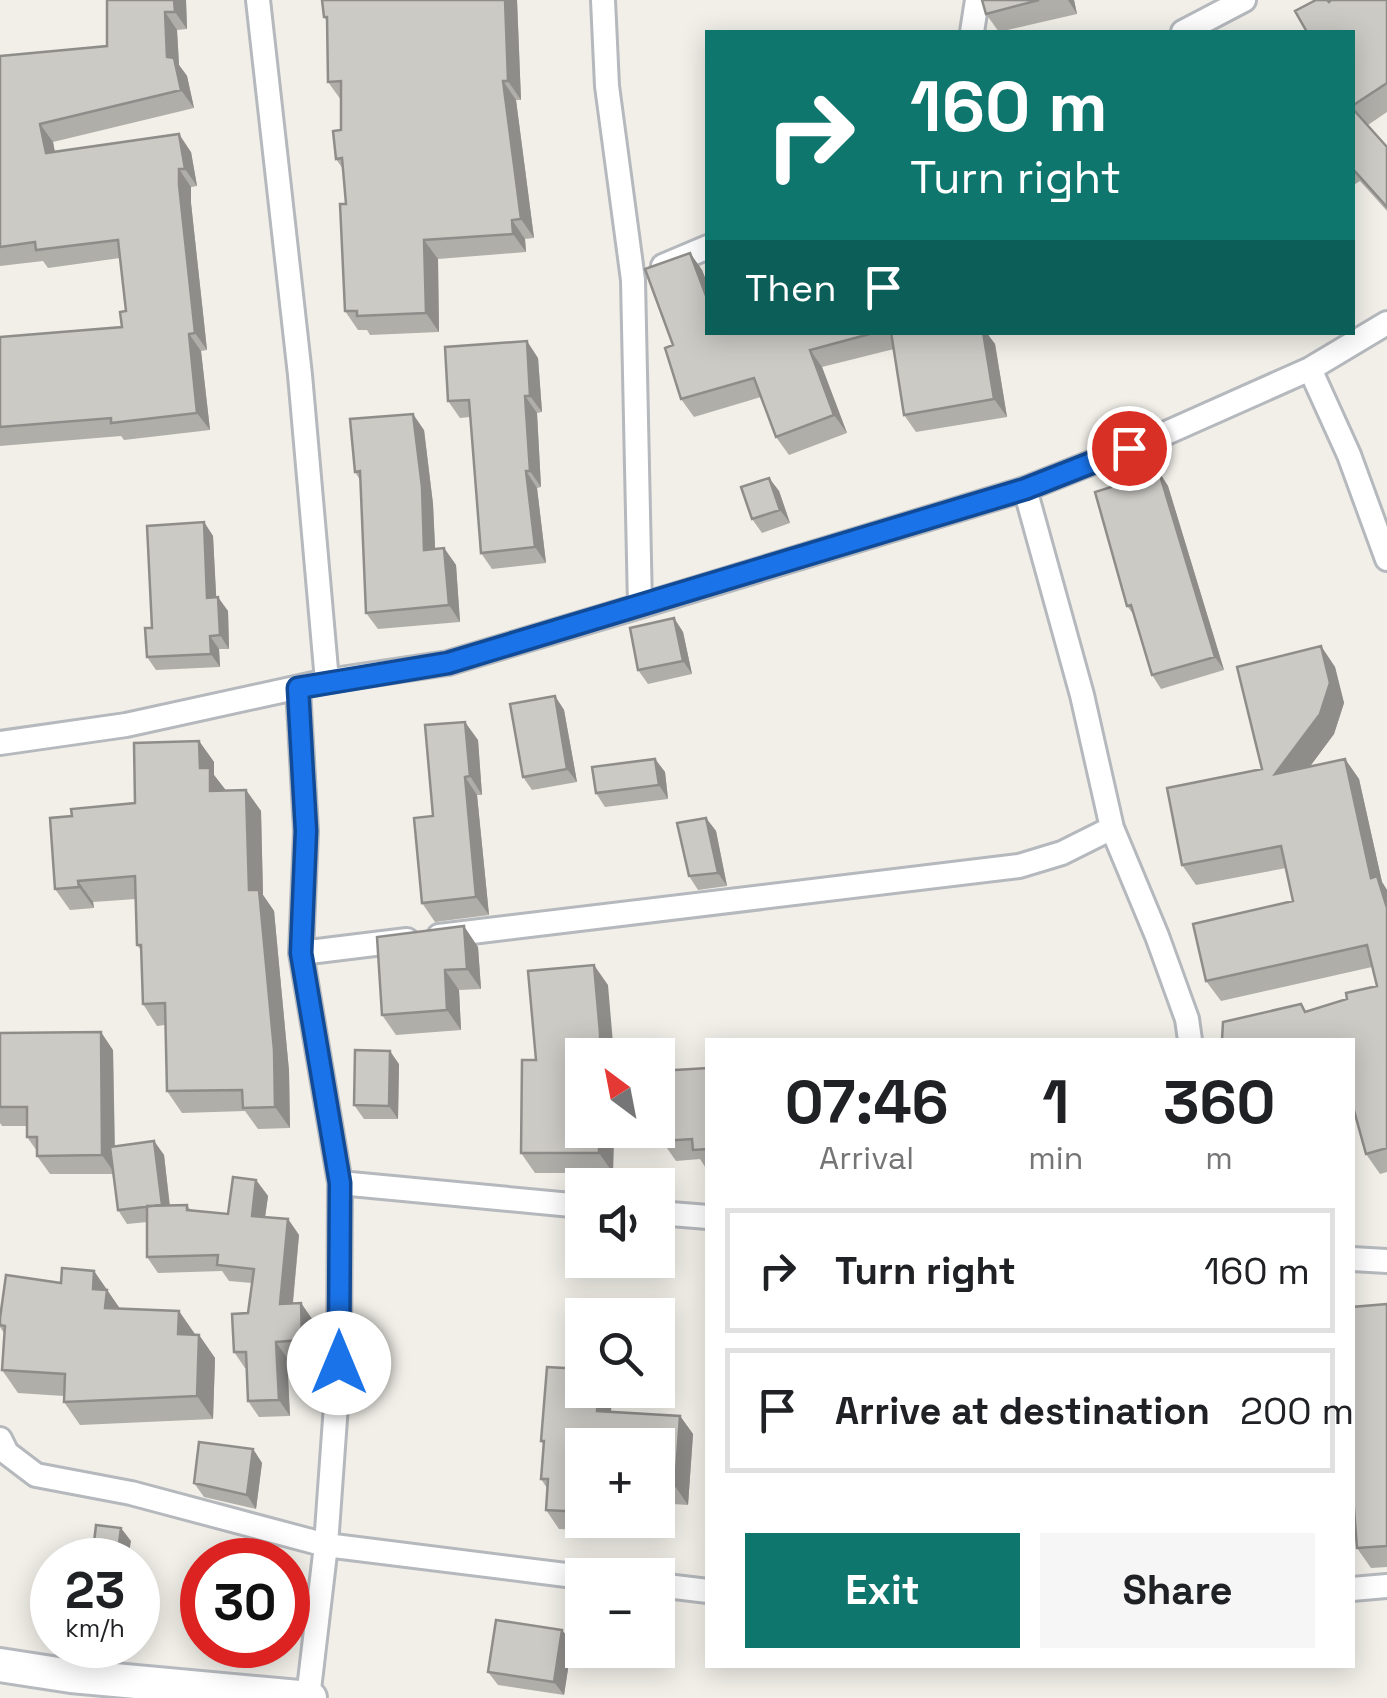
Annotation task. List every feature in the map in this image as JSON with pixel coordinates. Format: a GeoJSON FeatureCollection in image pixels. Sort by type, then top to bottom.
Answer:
{"type":"FeatureCollection","features":[{"type":"Feature","properties":{"kind":"street"},"geometry":{"type":"LineString","coordinates":[[258,0],[300,375],[326,681]]}},
{"type":"Feature","properties":{"kind":"street"},"geometry":{"type":"LineString","coordinates":[[603,0],[607,86],[632,280],[640,606]]}},
{"type":"Feature","properties":{"kind":"street"},"geometry":{"type":"LineString","coordinates":[[972,30],[977,0]]}},
{"type":"Feature","properties":{"kind":"street"},"geometry":{"type":"LineString","coordinates":[[1187,30],[1244,0]]}},
{"type":"Feature","properties":{"kind":"street"},"geometry":{"type":"LineString","coordinates":[[632,280],[705,248]]}},
{"type":"Feature","properties":{"kind":"street"},"geometry":{"type":"LineString","coordinates":[[0,743],[126,725],[326,681],[448,663],[640,606],[1025,489],[1310,370],[1387,323]]}},
{"type":"Feature","properties":{"kind":"street"},"geometry":{"type":"LineString","coordinates":[[1310,370],[1349,456],[1387,559]]}},
{"type":"Feature","properties":{"kind":"street"},"geometry":{"type":"LineString","coordinates":[[1025,489],[1082,695],[1112,828],[1157,936],[1190,1038]]}},
{"type":"Feature","properties":{"kind":"street"},"geometry":{"type":"LineString","coordinates":[[0,1666],[71,1687],[309,1698],[326,1544],[339,1363],[340,1183],[301,953],[306,831],[298,688]]}},
{"type":"Feature","properties":{"kind":"street"},"geometry":{"type":"LineString","coordinates":[[301,953],[1019,866],[1062,853],[1112,828]]}},
{"type":"Feature","properties":{"kind":"street"},"geometry":{"type":"LineString","coordinates":[[340,1183],[565,1204]]}},
{"type":"Feature","properties":{"kind":"street"},"geometry":{"type":"LineString","coordinates":[[675,1214],[705,1217]]}},
{"type":"Feature","properties":{"kind":"street"},"geometry":{"type":"LineString","coordinates":[[1355,1259],[1387,1261]]}},
{"type":"Feature","properties":{"kind":"street"},"geometry":{"type":"LineString","coordinates":[[0,1439],[7,1453],[36,1475],[131,1494],[326,1544],[565,1575]]}},
{"type":"Feature","properties":{"kind":"street"},"geometry":{"type":"LineString","coordinates":[[1355,1588],[1387,1586]]}},
{"type":"Feature","properties":{"kind":"street"},"geometry":{"type":"LineString","coordinates":[[675,1588],[705,1591]]}},
{"type":"Feature","properties":{"kind":"building"},"geometry":{"type":"Polygon","coordinates":[[[107,0],[174,0],[175,12],[165,12],[167,57],[174,58],[181,90],[40,124],[46,153],[179,134],[185,169],[179,169],[179,185],[195,333],[189,334],[197,413],[111,423],[111,418],[0,427],[0,337],[122,327],[120,312],[126,311],[118,240],[36,250],[35,242],[0,247],[0,56],[107,46],[107,0]]]}},
{"type":"Feature","properties":{"kind":"building"},"geometry":{"type":"Polygon","coordinates":[[[322,0],[505,0],[508,81],[503,81],[521,219],[512,220],[513,234],[424,240],[426,313],[357,316],[357,311],[345,311],[340,204],[346,204],[342,158],[336,159],[333,131],[341,130],[341,81],[328,82],[327,17],[322,0]]]}},
{"type":"Feature","properties":{"kind":"building"},"geometry":{"type":"Polygon","coordinates":[[[982,0],[1039,0],[986,14],[982,0]]]}},
{"type":"Feature","properties":{"kind":"building"},"geometry":{"type":"Polygon","coordinates":[[[1316,0],[1387,0],[1387,83],[1355,104],[1355,30],[1306,30],[1295,11],[1316,0]]]}},
{"type":"Feature","properties":{"kind":"building"},"geometry":{"type":"Polygon","coordinates":[[[1355,111],[1387,147],[1387,207],[1355,171],[1355,111]]]}},
{"type":"Feature","properties":{"kind":"building"},"geometry":{"type":"Polygon","coordinates":[[[690,253],[705,293],[705,335],[866,335],[810,350],[834,415],[776,437],[754,378],[681,399],[665,348],[673,345],[645,269],[690,253]]]}},
{"type":"Feature","properties":{"kind":"building"},"geometry":{"type":"Polygon","coordinates":[[[891,335],[983,335],[994,399],[904,415],[891,335]]]}},
{"type":"Feature","properties":{"kind":"building"},"geometry":{"type":"Polygon","coordinates":[[[527,341],[530,396],[525,396],[530,471],[526,471],[535,547],[481,553],[469,400],[448,401],[445,347],[527,341]]]}},
{"type":"Feature","properties":{"kind":"building"},"geometry":{"type":"Polygon","coordinates":[[[413,414],[422,487],[424,550],[444,548],[449,605],[366,613],[360,471],[355,472],[350,419],[413,414]]]}},
{"type":"Feature","properties":{"kind":"building"},"geometry":{"type":"Polygon","coordinates":[[[1159,472],[1215,657],[1152,675],[1131,605],[1127,606],[1095,492],[1159,472]]]}},
{"type":"Feature","properties":{"kind":"building"},"geometry":{"type":"Polygon","coordinates":[[[769,478],[780,510],[752,519],[741,487],[769,478]]]}},
{"type":"Feature","properties":{"kind":"building"},"geometry":{"type":"Polygon","coordinates":[[[204,522],[207,598],[218,597],[220,635],[210,636],[211,654],[147,657],[145,628],[152,628],[147,526],[204,522]]]}},
{"type":"Feature","properties":{"kind":"building"},"geometry":{"type":"Polygon","coordinates":[[[674,618],[683,661],[638,670],[630,628],[674,618]]]}},
{"type":"Feature","properties":{"kind":"building"},"geometry":{"type":"Polygon","coordinates":[[[1321,646],[1330,683],[1320,714],[1275,774],[1345,759],[1371,878],[1377,876],[1387,908],[1387,1148],[1366,1154],[1355,1114],[1355,1038],[1222,1038],[1223,1022],[1301,1004],[1305,1012],[1347,999],[1346,993],[1377,986],[1367,945],[1206,981],[1193,924],[1293,901],[1281,846],[1182,865],[1167,788],[1262,769],[1237,667],[1321,646]]]}},
{"type":"Feature","properties":{"kind":"building"},"geometry":{"type":"Polygon","coordinates":[[[555,696],[567,769],[523,777],[510,704],[555,696]]]}},
{"type":"Feature","properties":{"kind":"building"},"geometry":{"type":"Polygon","coordinates":[[[465,722],[470,776],[465,777],[476,897],[422,903],[414,818],[433,816],[425,725],[465,722]]]}},
{"type":"Feature","properties":{"kind":"building"},"geometry":{"type":"Polygon","coordinates":[[[199,741],[200,768],[210,768],[210,791],[246,790],[249,890],[259,890],[274,1050],[275,1107],[243,1108],[242,1090],[167,1091],[165,1003],[143,1004],[135,876],[78,881],[79,887],[55,889],[50,818],[72,816],[71,809],[135,803],[134,743],[199,741]]]}},
{"type":"Feature","properties":{"kind":"building"},"geometry":{"type":"Polygon","coordinates":[[[655,759],[659,785],[596,793],[592,767],[655,759]]]}},
{"type":"Feature","properties":{"kind":"building"},"geometry":{"type":"Polygon","coordinates":[[[706,818],[718,873],[689,876],[677,823],[706,818]]]}},
{"type":"Feature","properties":{"kind":"building"},"geometry":{"type":"Polygon","coordinates":[[[464,926],[467,969],[445,970],[447,1010],[382,1015],[377,937],[464,926]]]}},
{"type":"Feature","properties":{"kind":"building"},"geometry":{"type":"Polygon","coordinates":[[[594,965],[600,1038],[565,1038],[565,1148],[599,1148],[599,1153],[521,1153],[522,1060],[536,1060],[528,971],[594,965]]]}},
{"type":"Feature","properties":{"kind":"building"},"geometry":{"type":"Polygon","coordinates":[[[101,1032],[102,1155],[37,1156],[37,1137],[27,1137],[27,1107],[0,1107],[0,1033],[101,1032]]]}},
{"type":"Feature","properties":{"kind":"building"},"geometry":{"type":"Polygon","coordinates":[[[355,1050],[390,1051],[389,1106],[354,1105],[355,1050]]]}},
{"type":"Feature","properties":{"kind":"building"},"geometry":{"type":"Polygon","coordinates":[[[705,1068],[705,1149],[693,1150],[692,1139],[675,1140],[675,1070],[705,1068]]]}},
{"type":"Feature","properties":{"kind":"building"},"geometry":{"type":"Polygon","coordinates":[[[154,1141],[162,1205],[118,1210],[110,1147],[154,1141]]]}},
{"type":"Feature","properties":{"kind":"building"},"geometry":{"type":"Polygon","coordinates":[[[233,1177],[256,1180],[252,1216],[288,1219],[280,1304],[301,1303],[302,1340],[276,1342],[279,1400],[248,1401],[246,1352],[234,1352],[232,1314],[248,1313],[254,1269],[217,1265],[218,1255],[147,1257],[147,1206],[187,1205],[187,1210],[228,1214],[233,1177]]]}},
{"type":"Feature","properties":{"kind":"building"},"geometry":{"type":"Polygon","coordinates":[[[62,1268],[94,1271],[93,1289],[107,1290],[105,1308],[179,1311],[178,1334],[199,1335],[197,1396],[64,1402],[65,1374],[2,1370],[5,1326],[0,1325],[0,1318],[6,1275],[61,1283],[62,1268]]]}},
{"type":"Feature","properties":{"kind":"building"},"geometry":{"type":"Polygon","coordinates":[[[1387,1304],[1387,1546],[1357,1548],[1355,1307],[1387,1304]]]}},
{"type":"Feature","properties":{"kind":"building"},"geometry":{"type":"Polygon","coordinates":[[[547,1367],[565,1368],[565,1408],[680,1416],[675,1486],[675,1428],[565,1428],[565,1511],[546,1510],[548,1479],[541,1479],[547,1367]]]}},
{"type":"Feature","properties":{"kind":"building"},"geometry":{"type":"Polygon","coordinates":[[[199,1442],[253,1449],[247,1495],[194,1483],[199,1442]]]}},
{"type":"Feature","properties":{"kind":"building"},"geometry":{"type":"Polygon","coordinates":[[[96,1525],[121,1528],[120,1538],[95,1538],[96,1525]]]}},
{"type":"Feature","properties":{"kind":"building"},"geometry":{"type":"Polygon","coordinates":[[[496,1620],[562,1630],[554,1682],[488,1672],[496,1620]]]}},
{"type":"Feature","properties":{"kind":"route"},"geometry":{"type":"LineString","coordinates":[[339,1363],[340,1183],[301,953],[306,831],[298,688],[448,663],[1025,489],[1129,448]]}}]}
